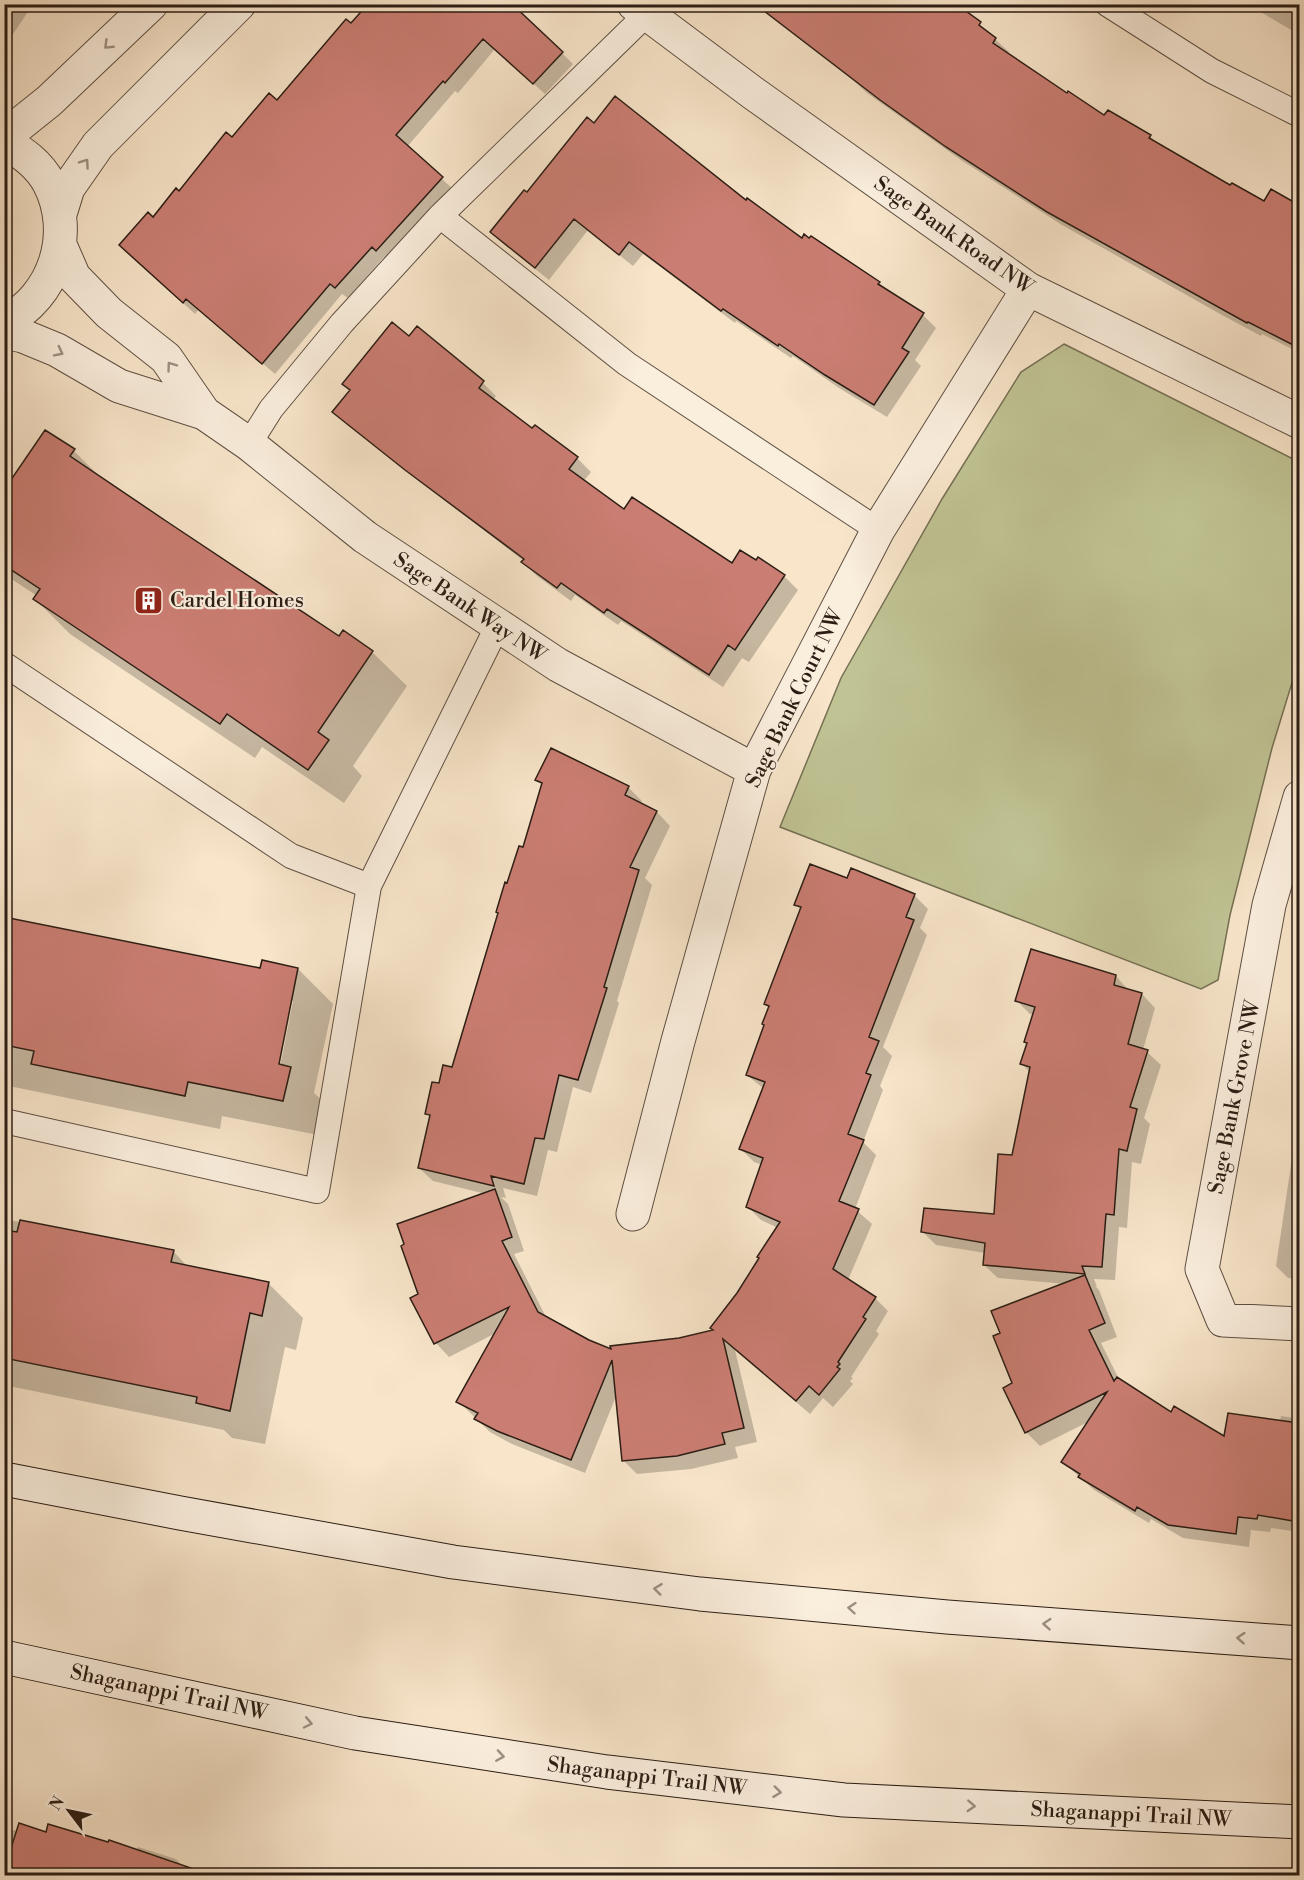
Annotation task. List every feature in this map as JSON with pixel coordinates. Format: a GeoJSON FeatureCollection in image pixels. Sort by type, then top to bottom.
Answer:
{"type":"FeatureCollection","features":[{"type":"Feature","properties":{"kind":"street"},"geometry":{"type":"LineString","coordinates":[[4,133],[19,125],[50,101],[151,4]]}},
{"type":"Feature","properties":{"kind":"street"},"geometry":{"type":"LineString","coordinates":[[4,322],[17,316],[38,297],[53,273],[68,188],[98,145],[239,4]]}},
{"type":"Feature","properties":{"kind":"street","name":"Sage Bank Road NW"},"geometry":{"type":"LineString","coordinates":[[646,8],[1028,290],[1299,422]]}},
{"type":"Feature","properties":{"kind":"street","name":"Sage Bank Way NW"},"geometry":{"type":"LineString","coordinates":[[4,142],[26,155],[48,182],[74,277],[109,314],[166,358],[204,413]]}},
{"type":"Feature","properties":{"kind":"street","name":"Sage Bank Court NW"},"geometry":{"type":"LineString","coordinates":[[633,1214],[678,1041],[754,770],[878,530],[1028,290]]}},
{"type":"Feature","properties":{"kind":"street","name":"Sage Bank Way NW"},"geometry":{"type":"LineString","coordinates":[[4,332],[23,336],[57,350],[119,386],[204,413],[249,444],[365,537],[558,665],[754,770]]}},
{"type":"Feature","properties":{"kind":"street","name":"Sage Bank Grove NW"},"geometry":{"type":"LineString","coordinates":[[1299,797],[1269,905],[1202,1269],[1223,1320],[1299,1324]]}},
{"type":"Feature","properties":{"kind":"street"},"geometry":{"type":"LineString","coordinates":[[12,1483],[453,1562],[700,1594],[947,1617],[1299,1642]]}},
{"type":"Feature","properties":{"kind":"street","name":"Shaganappi Trail NW"},"geometry":{"type":"LineString","coordinates":[[4,1657],[355,1733],[607,1773],[844,1800],[1299,1822]]}},
{"type":"Feature","properties":{"kind":"lane"},"geometry":{"type":"LineString","coordinates":[[1107,4],[1212,70],[1299,115]]}},
{"type":"Feature","properties":{"kind":"lane"},"geometry":{"type":"LineString","coordinates":[[249,444],[271,409],[342,322],[440,216],[646,8]]}},
{"type":"Feature","properties":{"kind":"lane"},"geometry":{"type":"LineString","coordinates":[[440,216],[627,364],[878,530]]}},
{"type":"Feature","properties":{"kind":"lane"},"geometry":{"type":"LineString","coordinates":[[4,1121],[318,1191],[369,886],[498,625]]}},
{"type":"Feature","properties":{"kind":"lane"},"geometry":{"type":"LineString","coordinates":[[4,664],[291,856],[369,886]]}},
{"type":"Feature","properties":{"kind":"green space"},"geometry":{"type":"Polygon","coordinates":[[[1064,344],[1299,462],[1299,660],[1272,748],[1230,915],[1218,980],[1201,989],[780,827],[841,678],[942,499],[1021,372],[1064,344]]]}},
{"type":"Feature","properties":{"kind":"building"},"geometry":{"type":"Polygon","coordinates":[[[368,4],[512,4],[563,52],[533,84],[483,39],[396,135],[443,177],[376,251],[372,247],[335,288],[330,284],[262,364],[186,299],[183,303],[119,245],[148,212],[153,217],[176,188],[179,191],[226,132],[232,137],[269,93],[277,100],[346,19],[351,23],[368,4]]]}},
{"type":"Feature","properties":{"kind":"building"},"geometry":{"type":"Polygon","coordinates":[[[755,4],[956,4],[981,22],[979,25],[996,38],[993,43],[1104,115],[1108,110],[1151,135],[1149,138],[1230,185],[1232,183],[1264,201],[1271,189],[1299,205],[1299,348],[1247,323],[1047,212],[946,147],[880,100],[755,4]]]}},
{"type":"Feature","properties":{"kind":"building"},"geometry":{"type":"Polygon","coordinates":[[[615,96],[746,200],[747,198],[802,238],[804,234],[809,238],[811,236],[880,282],[878,284],[924,313],[902,348],[909,352],[874,405],[723,309],[721,311],[629,242],[619,255],[574,219],[535,268],[490,232],[524,190],[527,192],[587,117],[594,123],[615,96]]]}},
{"type":"Feature","properties":{"kind":"building"},"geometry":{"type":"Polygon","coordinates":[[[392,322],[409,336],[417,326],[484,381],[479,388],[532,428],[535,425],[578,457],[569,469],[624,509],[632,497],[732,563],[740,550],[756,560],[758,557],[785,575],[735,650],[728,645],[709,675],[607,609],[604,613],[561,583],[557,588],[521,562],[524,559],[332,412],[350,390],[342,384],[392,322]]]}},
{"type":"Feature","properties":{"kind":"building","name":"Cardel Homes"},"geometry":{"type":"Polygon","coordinates":[[[45,430],[75,449],[70,456],[166,521],[339,636],[343,630],[373,651],[318,732],[329,740],[308,770],[227,714],[220,724],[33,599],[40,589],[4,565],[4,490],[45,430]]]}},
{"type":"Feature","properties":{"kind":"building"},"geometry":{"type":"Polygon","coordinates":[[[551,748],[629,786],[625,795],[657,811],[630,867],[639,870],[604,987],[607,988],[578,1080],[559,1075],[544,1139],[535,1138],[524,1184],[491,1176],[494,1186],[418,1168],[430,1115],[425,1114],[432,1082],[439,1083],[443,1065],[452,1067],[498,913],[496,912],[505,882],[507,883],[519,846],[523,847],[542,783],[535,780],[551,748]]]}},
{"type":"Feature","properties":{"kind":"building"},"geometry":{"type":"Polygon","coordinates":[[[810,864],[847,878],[851,868],[915,894],[906,917],[914,920],[869,1037],[879,1041],[866,1073],[871,1075],[848,1134],[864,1140],[839,1201],[859,1209],[833,1269],[876,1297],[863,1317],[866,1319],[838,1362],[840,1364],[837,1367],[840,1369],[819,1395],[809,1386],[796,1401],[723,1339],[744,1428],[722,1433],[725,1444],[677,1456],[622,1461],[612,1360],[571,1460],[497,1431],[474,1419],[478,1413],[456,1402],[509,1307],[434,1344],[410,1298],[418,1294],[401,1246],[404,1244],[397,1224],[495,1189],[512,1237],[502,1241],[538,1312],[589,1340],[611,1349],[610,1346],[679,1338],[713,1330],[710,1328],[737,1293],[780,1222],[746,1207],[763,1158],[739,1149],[765,1082],[746,1075],[769,1006],[764,1004],[801,907],[794,905],[810,864]]]}},
{"type":"Feature","properties":{"kind":"building"},"geometry":{"type":"Polygon","coordinates":[[[4,917],[260,968],[262,960],[298,968],[279,1064],[291,1067],[283,1101],[188,1082],[185,1096],[31,1064],[34,1051],[4,1045],[4,917]]]}},
{"type":"Feature","properties":{"kind":"building"},"geometry":{"type":"Polygon","coordinates":[[[1031,949],[1116,975],[1114,985],[1142,993],[1128,1044],[1148,1050],[1130,1107],[1137,1109],[1127,1151],[1119,1149],[1114,1215],[1106,1214],[1102,1267],[1082,1266],[1085,1274],[983,1265],[985,1243],[921,1232],[924,1208],[994,1214],[998,1154],[1012,1155],[1030,1067],[1020,1064],[1035,1007],[1015,1001],[1031,949]]]}},
{"type":"Feature","properties":{"kind":"building"},"geometry":{"type":"Polygon","coordinates":[[[20,1220],[174,1250],[171,1262],[269,1282],[262,1316],[250,1313],[230,1411],[196,1403],[197,1397],[4,1358],[4,1230],[17,1232],[20,1220]]]}},
{"type":"Feature","properties":{"kind":"building"},"geometry":{"type":"Polygon","coordinates":[[[1085,1275],[1105,1323],[1089,1330],[1114,1381],[1117,1377],[1171,1412],[1174,1406],[1224,1436],[1228,1413],[1299,1423],[1299,1522],[1258,1515],[1257,1519],[1238,1517],[1236,1534],[1168,1525],[1137,1507],[1135,1511],[1078,1477],[1080,1474],[1061,1462],[1107,1392],[1025,1433],[1003,1388],[1012,1383],[993,1336],[1000,1333],[991,1311],[1085,1275]]]}},
{"type":"Feature","properties":{"kind":"building"},"geometry":{"type":"Polygon","coordinates":[[[19,1823],[46,1832],[48,1824],[108,1842],[109,1840],[191,1868],[195,1871],[195,1875],[4,1875],[19,1823]]]}},
{"type":"Feature","properties":{"kind":"place","name":"Cardel Homes"},"geometry":{"type":"Point","coordinates":[149,600]}}]}
